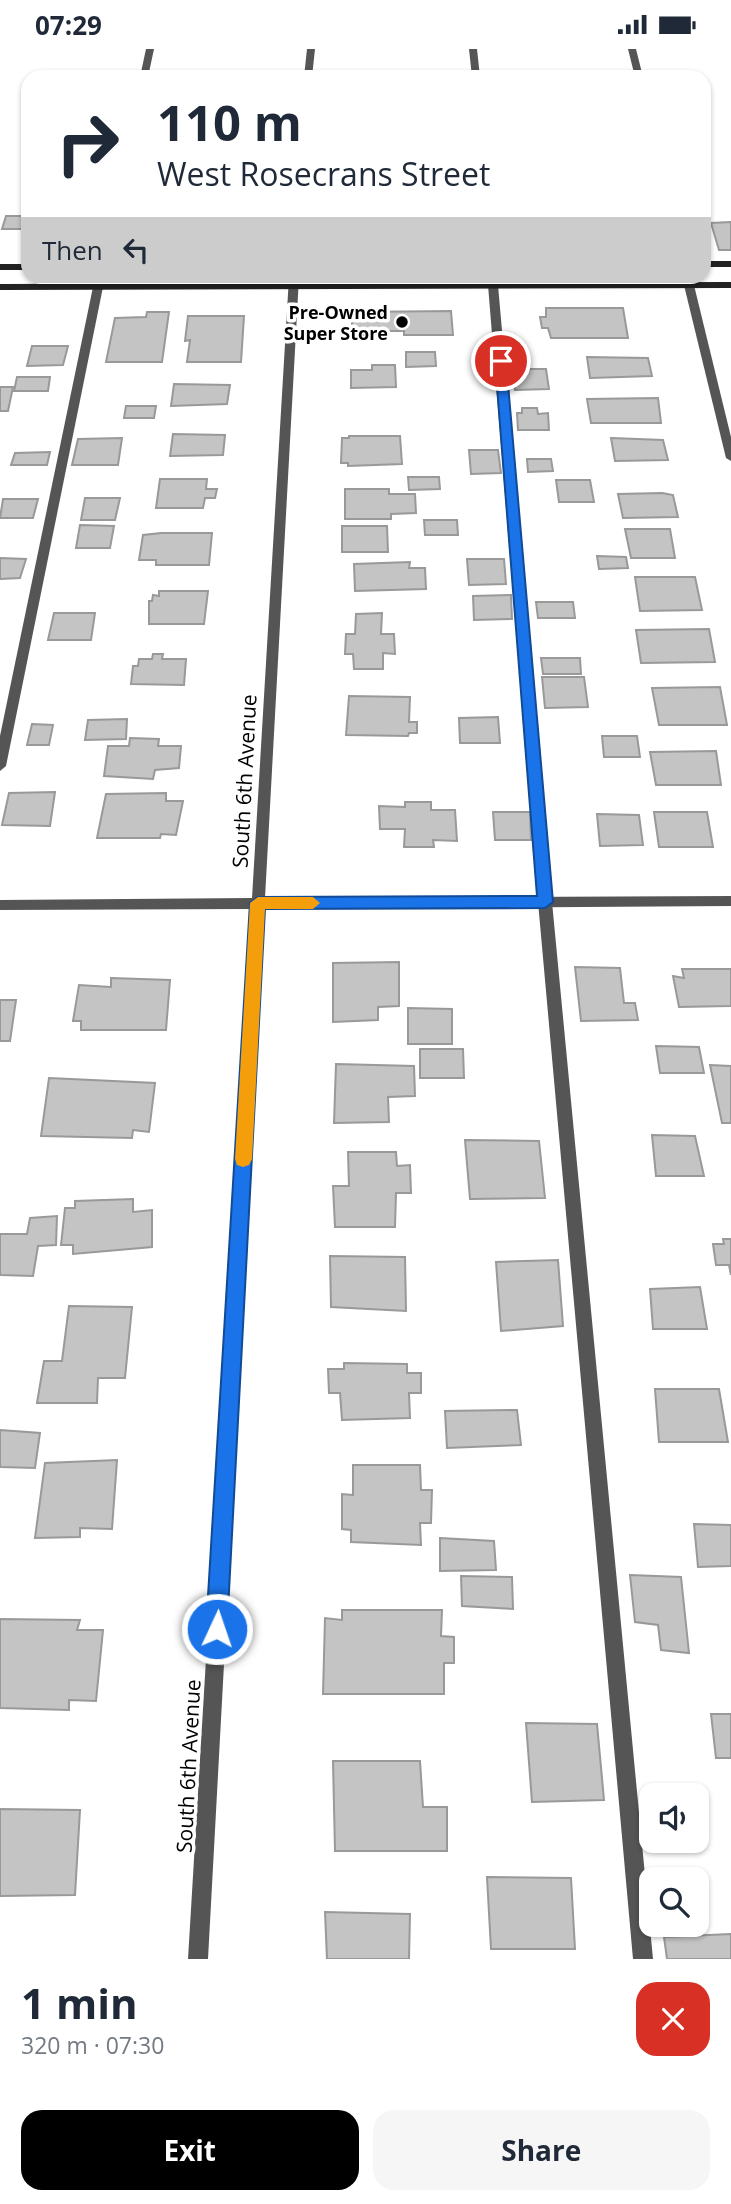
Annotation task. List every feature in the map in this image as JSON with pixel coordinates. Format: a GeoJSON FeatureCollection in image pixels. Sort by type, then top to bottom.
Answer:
{"type":"FeatureCollection","features":[{"type":"Feature","properties":{"kind":"main road"},"geometry":{"type":"LineString","coordinates":[[711,264],[731,264]]}},
{"type":"Feature","properties":{"kind":"main road"},"geometry":{"type":"LineString","coordinates":[[0,267],[21,267]]}},
{"type":"Feature","properties":{"kind":"main road"},"geometry":{"type":"LineString","coordinates":[[711,283],[731,285]]}},
{"type":"Feature","properties":{"kind":"main road"},"geometry":{"type":"LineString","coordinates":[[0,287],[196,284]]}},
{"type":"Feature","properties":{"kind":"main road"},"geometry":{"type":"LineString","coordinates":[[443,284],[542,284]]}},
{"type":"Feature","properties":{"kind":"street"},"geometry":{"type":"LineString","coordinates":[[146,70],[150,49]]}},
{"type":"Feature","properties":{"kind":"street"},"geometry":{"type":"LineString","coordinates":[[309,70],[311,49]]}},
{"type":"Feature","properties":{"kind":"street"},"geometry":{"type":"LineString","coordinates":[[473,49],[475,70]]}},
{"type":"Feature","properties":{"kind":"street"},"geometry":{"type":"LineString","coordinates":[[632,49],[637,70]]}},
{"type":"Feature","properties":{"kind":"street","name":"South 6th Avenue"},"geometry":{"type":"LineString","coordinates":[[198,1959],[294,284]]}},
{"type":"Feature","properties":{"kind":"street"},"geometry":{"type":"LineString","coordinates":[[688,284],[731,458]]}},
{"type":"Feature","properties":{"kind":"street"},"geometry":{"type":"LineString","coordinates":[[493,285],[545,902],[643,1959]]}},
{"type":"Feature","properties":{"kind":"street"},"geometry":{"type":"LineString","coordinates":[[0,765],[98,287]]}},
{"type":"Feature","properties":{"kind":"street"},"geometry":{"type":"LineString","coordinates":[[0,905],[731,901]]}},
{"type":"Feature","properties":{"kind":"building"},"geometry":{"type":"Polygon","coordinates":[[[6,216],[21,216],[21,229],[2,229],[6,216]]]}},
{"type":"Feature","properties":{"kind":"building"},"geometry":{"type":"Polygon","coordinates":[[[731,222],[731,250],[719,250],[711,223],[731,222]]]}},
{"type":"Feature","properties":{"kind":"building"},"geometry":{"type":"Polygon","coordinates":[[[546,308],[623,308],[628,338],[551,338],[548,328],[542,328],[540,317],[546,317],[546,308]]]}},
{"type":"Feature","properties":{"kind":"building","name":"Pre-Owned Super Store"},"geometry":{"type":"Polygon","coordinates":[[[451,311],[453,335],[404,335],[404,331],[389,331],[389,335],[352,335],[352,312],[451,311]]]}},
{"type":"Feature","properties":{"kind":"building"},"geometry":{"type":"Polygon","coordinates":[[[147,312],[169,312],[162,362],[106,362],[115,318],[146,317],[147,312]]]}},
{"type":"Feature","properties":{"kind":"building"},"geometry":{"type":"Polygon","coordinates":[[[188,316],[244,316],[241,362],[187,362],[190,340],[185,341],[188,316]]]}},
{"type":"Feature","properties":{"kind":"building"},"geometry":{"type":"Polygon","coordinates":[[[32,346],[68,346],[63,365],[27,366],[32,346]]]}},
{"type":"Feature","properties":{"kind":"building"},"geometry":{"type":"Polygon","coordinates":[[[406,352],[435,352],[436,366],[406,367],[406,352]]]}},
{"type":"Feature","properties":{"kind":"building"},"geometry":{"type":"Polygon","coordinates":[[[587,357],[648,358],[652,376],[590,378],[587,357]]]}},
{"type":"Feature","properties":{"kind":"building"},"geometry":{"type":"Polygon","coordinates":[[[372,365],[395,365],[396,387],[351,388],[351,370],[372,370],[372,365]]]}},
{"type":"Feature","properties":{"kind":"building"},"geometry":{"type":"Polygon","coordinates":[[[513,369],[546,369],[549,389],[515,390],[513,369]]]}},
{"type":"Feature","properties":{"kind":"building"},"geometry":{"type":"Polygon","coordinates":[[[17,377],[50,377],[48,391],[14,391],[17,377]]]}},
{"type":"Feature","properties":{"kind":"building"},"geometry":{"type":"Polygon","coordinates":[[[174,384],[230,385],[227,404],[171,406],[174,384]]]}},
{"type":"Feature","properties":{"kind":"building"},"geometry":{"type":"Polygon","coordinates":[[[0,387],[13,387],[8,411],[0,411],[0,387]]]}},
{"type":"Feature","properties":{"kind":"building"},"geometry":{"type":"Polygon","coordinates":[[[658,398],[661,423],[591,423],[587,399],[658,398]]]}},
{"type":"Feature","properties":{"kind":"building"},"geometry":{"type":"Polygon","coordinates":[[[126,406],[156,406],[154,418],[124,418],[126,406]]]}},
{"type":"Feature","properties":{"kind":"building"},"geometry":{"type":"Polygon","coordinates":[[[522,408],[537,408],[538,414],[548,413],[549,430],[518,430],[517,413],[522,413],[522,408]]]}},
{"type":"Feature","properties":{"kind":"building"},"geometry":{"type":"Polygon","coordinates":[[[173,434],[225,435],[223,455],[170,456],[173,434]]]}},
{"type":"Feature","properties":{"kind":"building"},"geometry":{"type":"Polygon","coordinates":[[[400,436],[402,464],[348,466],[348,463],[341,463],[342,438],[400,436]]]}},
{"type":"Feature","properties":{"kind":"building"},"geometry":{"type":"Polygon","coordinates":[[[122,438],[118,465],[72,465],[78,439],[122,438]]]}},
{"type":"Feature","properties":{"kind":"building"},"geometry":{"type":"Polygon","coordinates":[[[611,438],[663,440],[668,460],[615,461],[611,438]]]}},
{"type":"Feature","properties":{"kind":"building"},"geometry":{"type":"Polygon","coordinates":[[[469,450],[498,450],[501,473],[471,474],[469,450]]]}},
{"type":"Feature","properties":{"kind":"building"},"geometry":{"type":"Polygon","coordinates":[[[50,452],[47,465],[11,465],[15,453],[50,452]]]}},
{"type":"Feature","properties":{"kind":"building"},"geometry":{"type":"Polygon","coordinates":[[[527,459],[551,459],[553,471],[528,472],[527,459]]]}},
{"type":"Feature","properties":{"kind":"building"},"geometry":{"type":"Polygon","coordinates":[[[408,477],[439,477],[440,489],[409,490],[408,477]]]}},
{"type":"Feature","properties":{"kind":"building"},"geometry":{"type":"Polygon","coordinates":[[[160,479],[207,479],[206,489],[217,489],[215,498],[205,498],[203,508],[156,508],[160,479]]]}},
{"type":"Feature","properties":{"kind":"building"},"geometry":{"type":"Polygon","coordinates":[[[556,480],[590,480],[594,502],[559,502],[556,480]]]}},
{"type":"Feature","properties":{"kind":"building"},"geometry":{"type":"Polygon","coordinates":[[[345,489],[389,489],[389,494],[415,494],[416,513],[391,514],[391,519],[345,519],[345,489]]]}},
{"type":"Feature","properties":{"kind":"building"},"geometry":{"type":"Polygon","coordinates":[[[618,494],[673,495],[678,517],[623,518],[618,494]]]}},
{"type":"Feature","properties":{"kind":"building"},"geometry":{"type":"Polygon","coordinates":[[[85,498],[120,498],[115,520],[81,520],[85,498]]]}},
{"type":"Feature","properties":{"kind":"building"},"geometry":{"type":"Polygon","coordinates":[[[3,499],[38,499],[33,518],[0,518],[3,499]]]}},
{"type":"Feature","properties":{"kind":"building"},"geometry":{"type":"Polygon","coordinates":[[[424,520],[457,520],[458,535],[425,535],[424,520]]]}},
{"type":"Feature","properties":{"kind":"building"},"geometry":{"type":"Polygon","coordinates":[[[80,525],[114,526],[110,548],[76,548],[80,525]]]}},
{"type":"Feature","properties":{"kind":"building"},"geometry":{"type":"Polygon","coordinates":[[[342,526],[387,526],[388,552],[342,552],[342,526]]]}},
{"type":"Feature","properties":{"kind":"building"},"geometry":{"type":"Polygon","coordinates":[[[625,529],[670,529],[675,558],[631,558],[625,529]]]}},
{"type":"Feature","properties":{"kind":"building"},"geometry":{"type":"Polygon","coordinates":[[[212,533],[209,565],[156,565],[156,560],[139,560],[143,535],[212,533]]]}},
{"type":"Feature","properties":{"kind":"building"},"geometry":{"type":"Polygon","coordinates":[[[597,556],[626,557],[628,568],[599,569],[597,556]]]}},
{"type":"Feature","properties":{"kind":"building"},"geometry":{"type":"Polygon","coordinates":[[[0,558],[26,559],[20,578],[0,579],[0,558]]]}},
{"type":"Feature","properties":{"kind":"building"},"geometry":{"type":"Polygon","coordinates":[[[467,559],[504,559],[506,584],[469,585],[467,559]]]}},
{"type":"Feature","properties":{"kind":"building"},"geometry":{"type":"Polygon","coordinates":[[[410,562],[409,568],[425,568],[426,589],[355,591],[354,564],[410,562]]]}},
{"type":"Feature","properties":{"kind":"building"},"geometry":{"type":"Polygon","coordinates":[[[635,577],[695,577],[702,610],[640,611],[635,577]]]}},
{"type":"Feature","properties":{"kind":"building"},"geometry":{"type":"Polygon","coordinates":[[[159,591],[208,591],[204,624],[149,624],[149,601],[152,601],[153,595],[159,596],[159,591]]]}},
{"type":"Feature","properties":{"kind":"building"},"geometry":{"type":"Polygon","coordinates":[[[511,595],[512,619],[474,620],[473,596],[511,595]]]}},
{"type":"Feature","properties":{"kind":"building"},"geometry":{"type":"Polygon","coordinates":[[[536,602],[573,602],[575,618],[538,618],[536,602]]]}},
{"type":"Feature","properties":{"kind":"building"},"geometry":{"type":"Polygon","coordinates":[[[54,613],[95,613],[91,640],[48,640],[54,613]]]}},
{"type":"Feature","properties":{"kind":"building"},"geometry":{"type":"Polygon","coordinates":[[[382,613],[381,634],[394,634],[395,654],[383,653],[383,669],[354,669],[353,654],[345,654],[346,634],[355,634],[356,614],[382,613]]]}},
{"type":"Feature","properties":{"kind":"building"},"geometry":{"type":"Polygon","coordinates":[[[709,629],[715,662],[641,663],[636,630],[709,629]]]}},
{"type":"Feature","properties":{"kind":"building"},"geometry":{"type":"Polygon","coordinates":[[[153,654],[163,654],[162,659],[186,659],[184,685],[131,684],[133,666],[138,666],[139,659],[152,659],[153,654]]]}},
{"type":"Feature","properties":{"kind":"building"},"geometry":{"type":"Polygon","coordinates":[[[541,658],[580,658],[581,674],[543,674],[541,658]]]}},
{"type":"Feature","properties":{"kind":"building"},"geometry":{"type":"Polygon","coordinates":[[[542,677],[584,677],[588,707],[545,708],[542,677]]]}},
{"type":"Feature","properties":{"kind":"building"},"geometry":{"type":"Polygon","coordinates":[[[720,687],[727,725],[659,725],[652,688],[720,687]]]}},
{"type":"Feature","properties":{"kind":"building"},"geometry":{"type":"Polygon","coordinates":[[[349,696],[410,697],[409,722],[417,722],[417,733],[409,733],[408,736],[346,735],[349,696]]]}},
{"type":"Feature","properties":{"kind":"building"},"geometry":{"type":"Polygon","coordinates":[[[498,717],[500,743],[460,743],[459,718],[498,717]]]}},
{"type":"Feature","properties":{"kind":"building"},"geometry":{"type":"Polygon","coordinates":[[[127,719],[126,739],[85,740],[88,720],[127,719]]]}},
{"type":"Feature","properties":{"kind":"building"},"geometry":{"type":"Polygon","coordinates":[[[32,724],[53,725],[49,745],[27,745],[32,724]]]}},
{"type":"Feature","properties":{"kind":"building"},"geometry":{"type":"Polygon","coordinates":[[[602,736],[637,736],[640,757],[604,757],[602,736]]]}},
{"type":"Feature","properties":{"kind":"building"},"geometry":{"type":"Polygon","coordinates":[[[130,738],[159,739],[158,746],[181,746],[179,768],[155,770],[153,779],[104,776],[108,746],[129,746],[130,738]]]}},
{"type":"Feature","properties":{"kind":"building"},"geometry":{"type":"Polygon","coordinates":[[[716,751],[721,785],[656,785],[650,752],[716,751]]]}},
{"type":"Feature","properties":{"kind":"building"},"geometry":{"type":"Polygon","coordinates":[[[55,792],[50,826],[2,825],[9,793],[55,792]]]}},
{"type":"Feature","properties":{"kind":"building"},"geometry":{"type":"Polygon","coordinates":[[[166,793],[166,801],[183,801],[176,835],[161,834],[160,838],[97,838],[106,794],[166,793]]]}},
{"type":"Feature","properties":{"kind":"building"},"geometry":{"type":"Polygon","coordinates":[[[405,802],[431,802],[431,810],[455,810],[457,841],[433,840],[434,847],[404,847],[405,829],[380,829],[379,806],[405,807],[405,802]]]}},
{"type":"Feature","properties":{"kind":"building"},"geometry":{"type":"Polygon","coordinates":[[[493,812],[530,812],[531,840],[495,840],[493,812]]]}},
{"type":"Feature","properties":{"kind":"building"},"geometry":{"type":"Polygon","coordinates":[[[654,812],[707,812],[713,847],[659,847],[654,812]]]}},
{"type":"Feature","properties":{"kind":"building"},"geometry":{"type":"Polygon","coordinates":[[[597,814],[639,815],[643,845],[600,846],[597,814]]]}},
{"type":"Feature","properties":{"kind":"building"},"geometry":{"type":"Polygon","coordinates":[[[399,962],[399,1006],[378,1007],[378,1020],[333,1022],[333,963],[399,962]]]}},
{"type":"Feature","properties":{"kind":"building"},"geometry":{"type":"Polygon","coordinates":[[[575,967],[620,968],[624,1003],[635,1003],[638,1020],[581,1021],[575,967]]]}},
{"type":"Feature","properties":{"kind":"building"},"geometry":{"type":"Polygon","coordinates":[[[682,969],[731,969],[731,1006],[679,1007],[673,976],[684,978],[682,969]]]}},
{"type":"Feature","properties":{"kind":"building"},"geometry":{"type":"Polygon","coordinates":[[[111,978],[170,980],[166,1030],[81,1030],[81,1021],[73,1021],[79,985],[111,987],[111,978]]]}},
{"type":"Feature","properties":{"kind":"building"},"geometry":{"type":"Polygon","coordinates":[[[0,1000],[16,1000],[10,1041],[0,1041],[0,1000]]]}},
{"type":"Feature","properties":{"kind":"building"},"geometry":{"type":"Polygon","coordinates":[[[408,1008],[452,1009],[452,1044],[408,1044],[408,1008]]]}},
{"type":"Feature","properties":{"kind":"building"},"geometry":{"type":"Polygon","coordinates":[[[656,1046],[699,1047],[704,1073],[660,1073],[656,1046]]]}},
{"type":"Feature","properties":{"kind":"building"},"geometry":{"type":"Polygon","coordinates":[[[420,1049],[463,1049],[464,1078],[420,1078],[420,1049]]]}},
{"type":"Feature","properties":{"kind":"building"},"geometry":{"type":"Polygon","coordinates":[[[336,1064],[414,1066],[415,1096],[388,1097],[389,1122],[334,1123],[336,1064]]]}},
{"type":"Feature","properties":{"kind":"building"},"geometry":{"type":"Polygon","coordinates":[[[710,1065],[731,1066],[731,1123],[722,1123],[710,1065]]]}},
{"type":"Feature","properties":{"kind":"building"},"geometry":{"type":"Polygon","coordinates":[[[49,1078],[155,1083],[149,1132],[133,1130],[132,1138],[41,1136],[49,1078]]]}},
{"type":"Feature","properties":{"kind":"building"},"geometry":{"type":"Polygon","coordinates":[[[652,1135],[695,1136],[704,1176],[656,1176],[652,1135]]]}},
{"type":"Feature","properties":{"kind":"building"},"geometry":{"type":"Polygon","coordinates":[[[465,1140],[539,1141],[545,1198],[470,1199],[465,1140]]]}},
{"type":"Feature","properties":{"kind":"building"},"geometry":{"type":"Polygon","coordinates":[[[348,1152],[396,1152],[397,1166],[410,1165],[411,1193],[396,1193],[395,1227],[335,1227],[333,1186],[349,1186],[348,1152]]]}},
{"type":"Feature","properties":{"kind":"building"},"geometry":{"type":"Polygon","coordinates":[[[133,1199],[133,1212],[152,1210],[152,1247],[73,1254],[73,1245],[61,1245],[65,1208],[75,1208],[75,1201],[133,1199]]]}},
{"type":"Feature","properties":{"kind":"building"},"geometry":{"type":"Polygon","coordinates":[[[57,1216],[56,1245],[38,1246],[33,1276],[0,1275],[0,1234],[27,1234],[30,1218],[57,1216]]]}},
{"type":"Feature","properties":{"kind":"building"},"geometry":{"type":"Polygon","coordinates":[[[723,1239],[731,1239],[731,1275],[729,1265],[716,1265],[713,1244],[724,1244],[723,1239]]]}},
{"type":"Feature","properties":{"kind":"building"},"geometry":{"type":"Polygon","coordinates":[[[330,1256],[405,1257],[406,1311],[331,1307],[330,1256]]]}},
{"type":"Feature","properties":{"kind":"building"},"geometry":{"type":"Polygon","coordinates":[[[558,1260],[563,1326],[501,1331],[496,1262],[558,1260]]]}},
{"type":"Feature","properties":{"kind":"building"},"geometry":{"type":"Polygon","coordinates":[[[700,1287],[707,1329],[653,1329],[650,1289],[700,1287]]]}},
{"type":"Feature","properties":{"kind":"building"},"geometry":{"type":"Polygon","coordinates":[[[69,1306],[132,1307],[125,1378],[98,1378],[97,1403],[37,1403],[44,1361],[62,1361],[69,1306]]]}},
{"type":"Feature","properties":{"kind":"building"},"geometry":{"type":"Polygon","coordinates":[[[344,1363],[407,1364],[407,1373],[421,1373],[421,1393],[409,1393],[410,1418],[342,1420],[340,1393],[329,1393],[328,1369],[344,1369],[344,1363]]]}},
{"type":"Feature","properties":{"kind":"building"},"geometry":{"type":"Polygon","coordinates":[[[655,1389],[719,1389],[728,1442],[659,1442],[655,1389]]]}},
{"type":"Feature","properties":{"kind":"building"},"geometry":{"type":"Polygon","coordinates":[[[517,1410],[521,1445],[447,1448],[445,1411],[517,1410]]]}},
{"type":"Feature","properties":{"kind":"building"},"geometry":{"type":"Polygon","coordinates":[[[0,1430],[40,1433],[35,1468],[0,1467],[0,1430]]]}},
{"type":"Feature","properties":{"kind":"building"},"geometry":{"type":"Polygon","coordinates":[[[117,1460],[112,1529],[80,1528],[80,1537],[35,1538],[45,1463],[117,1460]]]}},
{"type":"Feature","properties":{"kind":"building"},"geometry":{"type":"Polygon","coordinates":[[[353,1465],[420,1465],[421,1490],[432,1490],[431,1523],[420,1523],[421,1545],[351,1542],[351,1530],[342,1529],[342,1494],[353,1495],[353,1465]]]}},
{"type":"Feature","properties":{"kind":"building"},"geometry":{"type":"Polygon","coordinates":[[[694,1524],[731,1525],[731,1566],[698,1567],[694,1524]]]}},
{"type":"Feature","properties":{"kind":"building"},"geometry":{"type":"Polygon","coordinates":[[[440,1538],[494,1541],[496,1570],[440,1571],[440,1538]]]}},
{"type":"Feature","properties":{"kind":"building"},"geometry":{"type":"Polygon","coordinates":[[[630,1575],[681,1577],[689,1653],[661,1650],[658,1625],[635,1622],[630,1575]]]}},
{"type":"Feature","properties":{"kind":"building"},"geometry":{"type":"Polygon","coordinates":[[[461,1576],[512,1577],[513,1609],[462,1606],[461,1576]]]}},
{"type":"Feature","properties":{"kind":"building"},"geometry":{"type":"Polygon","coordinates":[[[342,1610],[442,1610],[441,1636],[454,1637],[454,1663],[444,1663],[444,1694],[323,1694],[325,1618],[342,1620],[342,1610]]]}},
{"type":"Feature","properties":{"kind":"building"},"geometry":{"type":"Polygon","coordinates":[[[0,1619],[80,1620],[77,1630],[103,1630],[96,1701],[69,1700],[69,1710],[0,1708],[0,1619]]]}},
{"type":"Feature","properties":{"kind":"building"},"geometry":{"type":"Polygon","coordinates":[[[711,1714],[731,1714],[731,1758],[716,1758],[711,1714]]]}},
{"type":"Feature","properties":{"kind":"building"},"geometry":{"type":"Polygon","coordinates":[[[526,1723],[597,1724],[604,1800],[532,1802],[526,1723]]]}},
{"type":"Feature","properties":{"kind":"building"},"geometry":{"type":"Polygon","coordinates":[[[333,1761],[420,1761],[423,1807],[447,1807],[447,1851],[335,1851],[333,1761]]]}},
{"type":"Feature","properties":{"kind":"building"},"geometry":{"type":"Polygon","coordinates":[[[0,1809],[80,1810],[75,1895],[0,1896],[0,1809]]]}},
{"type":"Feature","properties":{"kind":"building"},"geometry":{"type":"Polygon","coordinates":[[[487,1877],[571,1878],[575,1949],[491,1949],[487,1877]]]}},
{"type":"Feature","properties":{"kind":"building"},"geometry":{"type":"Polygon","coordinates":[[[325,1912],[410,1914],[409,1959],[327,1959],[325,1912]]]}},
{"type":"Feature","properties":{"kind":"building"},"geometry":{"type":"Polygon","coordinates":[[[731,1934],[731,1959],[667,1959],[664,1937],[731,1934]]]}},
{"type":"Feature","properties":{"kind":"slow traffic"},"geometry":{"type":"LineString","coordinates":[[243,1159],[258,903],[313,903]]}},
{"type":"Feature","properties":{"kind":"place","name":"Pre-Owned Super Store"},"geometry":{"type":"Point","coordinates":[402,322]}},
{"type":"Feature","properties":{"kind":"route"},"geometry":{"type":"LineString","coordinates":[[217,1629],[258,903],[545,902],[501,361]]}}]}
